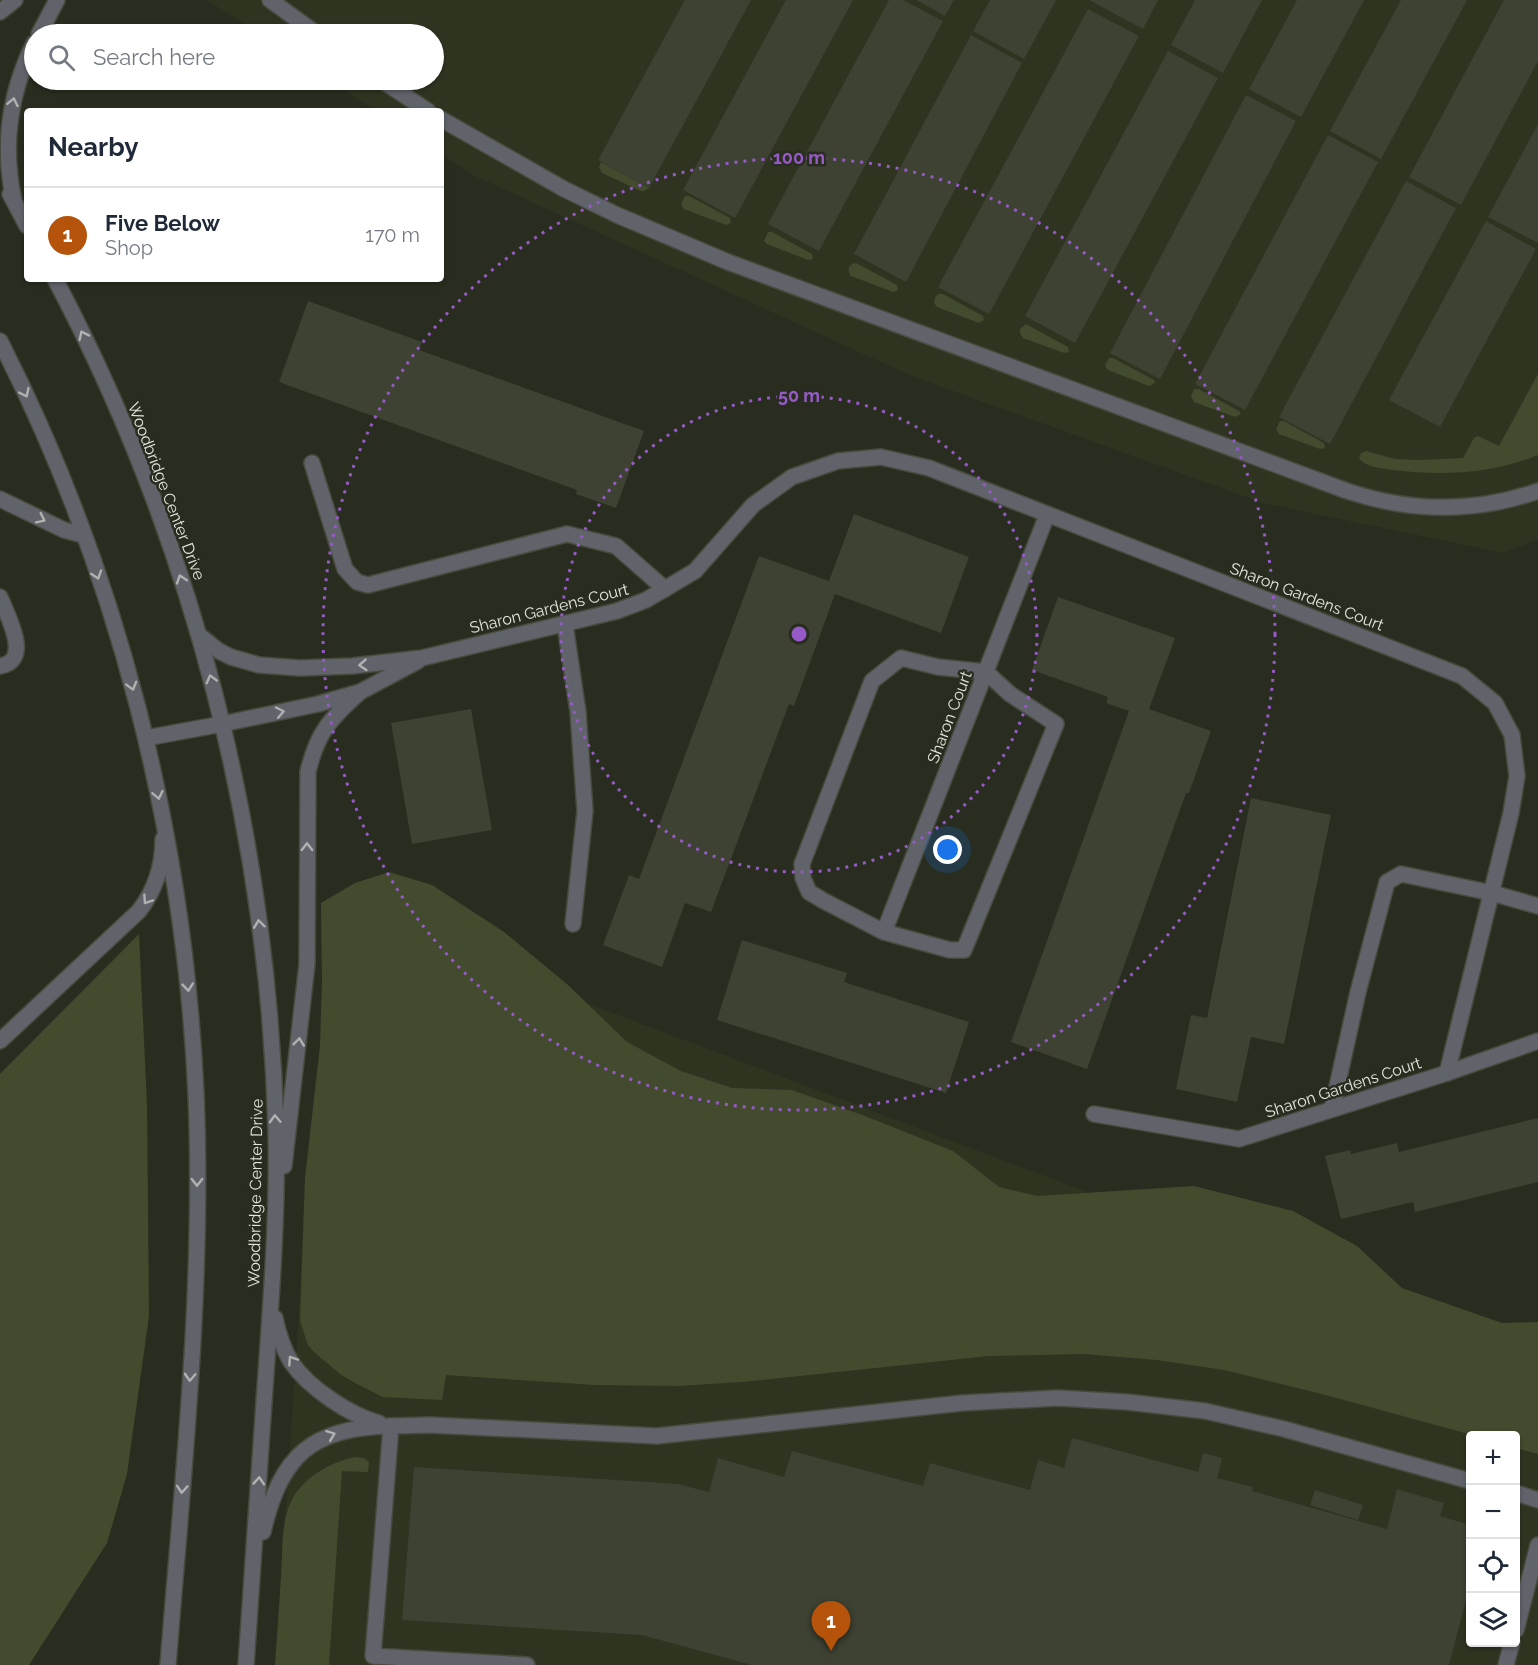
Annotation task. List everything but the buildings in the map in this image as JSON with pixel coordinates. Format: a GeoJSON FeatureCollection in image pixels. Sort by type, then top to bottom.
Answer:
{"type":"FeatureCollection","features":[{"type":"Feature","properties":{"kind":"street"},"geometry":{"type":"LineString","coordinates":[[0,12],[15,0]]}},
{"type":"Feature","properties":{"kind":"street"},"geometry":{"type":"LineString","coordinates":[[44,24],[57,0]]}},
{"type":"Feature","properties":{"kind":"street"},"geometry":{"type":"LineString","coordinates":[[270,0],[303,24]]}},
{"type":"Feature","properties":{"kind":"street"},"geometry":{"type":"LineString","coordinates":[[14,201],[8,165],[9,125],[16,89],[24,69]]}},
{"type":"Feature","properties":{"kind":"street"},"geometry":{"type":"LineString","coordinates":[[396,90],[423,108]]}},
{"type":"Feature","properties":{"kind":"street"},"geometry":{"type":"LineString","coordinates":[[444,121],[564,189],[617,215],[728,262],[1347,492],[1402,505],[1460,508],[1490,504],[1538,492]]}},
{"type":"Feature","properties":{"kind":"street"},"geometry":{"type":"LineString","coordinates":[[0,176],[24,220]]}},
{"type":"Feature","properties":{"kind":"street","name":"Woodbridge Center Drive"},"geometry":{"type":"LineString","coordinates":[[56,282],[130,439],[166,531],[199,634],[222,724],[246,837],[256,905],[269,1019],[276,1130],[275,1246],[246,1665]]}},
{"type":"Feature","properties":{"kind":"street"},"geometry":{"type":"LineString","coordinates":[[0,341],[32,408],[83,535],[125,660],[146,738],[164,824],[182,937],[196,1096],[196,1277],[168,1665]]}},
{"type":"Feature","properties":{"kind":"street","name":"Sharon Gardens Court"},"geometry":{"type":"LineString","coordinates":[[199,634],[210,645],[231,657],[259,665],[352,666],[422,658],[565,624],[632,606],[695,571],[753,505],[792,477],[838,461],[881,457],[929,468],[1462,676],[1495,703],[1512,735],[1517,776],[1511,813],[1447,1073],[1239,1139],[1094,1114]]}},
{"type":"Feature","properties":{"kind":"street"},"geometry":{"type":"LineString","coordinates":[[312,463],[345,569],[357,582],[368,585],[567,534],[616,546],[665,589]]}},
{"type":"Feature","properties":{"kind":"street"},"geometry":{"type":"LineString","coordinates":[[0,500],[64,530],[83,535]]}},
{"type":"Feature","properties":{"kind":"street","name":"Sharon Court"},"geometry":{"type":"LineString","coordinates":[[884,932],[1047,515]]}},
{"type":"Feature","properties":{"kind":"street"},"geometry":{"type":"LineString","coordinates":[[0,597],[17,640],[17,652],[10,662],[0,666]]}},
{"type":"Feature","properties":{"kind":"street"},"geometry":{"type":"LineString","coordinates":[[565,624],[578,712],[585,811],[573,924]]}},
{"type":"Feature","properties":{"kind":"street","name":"Sharon Gardens Court"},"geometry":{"type":"LineString","coordinates":[[222,724],[318,704],[360,692],[386,680],[422,658]]}},
{"type":"Feature","properties":{"kind":"street"},"geometry":{"type":"LineString","coordinates":[[901,658],[938,667],[986,672],[1010,694],[1056,724],[964,950],[950,950],[884,932],[809,892],[803,878],[802,864],[872,681],[901,658]]}},
{"type":"Feature","properties":{"kind":"street"},"geometry":{"type":"LineString","coordinates":[[275,1246],[306,990],[308,772],[320,735],[338,712],[360,692]]}},
{"type":"Feature","properties":{"kind":"street"},"geometry":{"type":"LineString","coordinates":[[146,738],[222,724]]}},
{"type":"Feature","properties":{"kind":"street"},"geometry":{"type":"LineString","coordinates":[[0,1041],[147,900],[160,873],[164,824]]}},
{"type":"Feature","properties":{"kind":"street"},"geometry":{"type":"LineString","coordinates":[[1332,1109],[1358,992],[1387,882],[1401,874],[1492,892],[1538,906]]}},
{"type":"Feature","properties":{"kind":"street"},"geometry":{"type":"LineString","coordinates":[[1447,1073],[1538,1041]]}},
{"type":"Feature","properties":{"kind":"street"},"geometry":{"type":"LineString","coordinates":[[272,1300],[283,1346],[292,1363],[304,1376],[347,1409],[362,1417],[391,1426]]}},
{"type":"Feature","properties":{"kind":"street"},"geometry":{"type":"LineString","coordinates":[[251,1591],[267,1513],[287,1468],[297,1456],[319,1440],[331,1434],[359,1428],[430,1425],[657,1436],[962,1403],[1058,1398],[1127,1402],[1205,1411],[1284,1429],[1466,1479]]}},
{"type":"Feature","properties":{"kind":"street"},"geometry":{"type":"LineString","coordinates":[[391,1426],[374,1656],[527,1665]]}},
{"type":"Feature","properties":{"kind":"street"},"geometry":{"type":"LineString","coordinates":[[1520,1495],[1538,1500]]}},
{"type":"Feature","properties":{"kind":"street"},"geometry":{"type":"LineString","coordinates":[[1520,1612],[1538,1545]]}},
{"type":"Feature","properties":{"kind":"street"},"geometry":{"type":"LineString","coordinates":[[1506,1665],[1511,1647]]}},
{"type":"Feature","properties":{"kind":"shaded area"},"geometry":{"type":"Polygon","coordinates":[[[207,0],[1538,0],[1538,539],[1503,553],[1263,503],[914,377],[473,175],[444,156],[444,108],[371,108],[343,90],[444,90],[444,24],[244,24],[207,0]]]}},
{"type":"Feature","properties":{"kind":"shaded area"},"geometry":{"type":"Polygon","coordinates":[[[601,162],[649,188],[641,191],[602,173],[599,167],[601,162]]]}},
{"type":"Feature","properties":{"kind":"shaded area"},"geometry":{"type":"Polygon","coordinates":[[[685,196],[730,218],[731,223],[726,225],[684,209],[681,205],[685,196]]]}},
{"type":"Feature","properties":{"kind":"shaded area"},"geometry":{"type":"Polygon","coordinates":[[[768,232],[812,254],[813,259],[808,260],[767,244],[764,241],[768,232]]]}},
{"type":"Feature","properties":{"kind":"shaded area"},"geometry":{"type":"Polygon","coordinates":[[[856,263],[897,285],[898,290],[893,292],[851,276],[849,268],[856,263]]]}},
{"type":"Feature","properties":{"kind":"shaded area"},"geometry":{"type":"Polygon","coordinates":[[[938,294],[943,294],[983,316],[984,320],[979,323],[937,307],[934,303],[938,294]]]}},
{"type":"Feature","properties":{"kind":"shaded area"},"geometry":{"type":"Polygon","coordinates":[[[1026,324],[1068,347],[1069,352],[1064,353],[1023,338],[1020,329],[1026,324]]]}},
{"type":"Feature","properties":{"kind":"shaded area"},"geometry":{"type":"Polygon","coordinates":[[[1109,358],[1154,380],[1155,383],[1149,386],[1108,370],[1105,366],[1109,358]]]}},
{"type":"Feature","properties":{"kind":"shaded area"},"geometry":{"type":"Polygon","coordinates":[[[1538,374],[1538,455],[1485,470],[1448,473],[1379,468],[1366,464],[1359,458],[1361,453],[1366,451],[1395,459],[1463,458],[1474,438],[1478,436],[1499,446],[1538,374]]]}},
{"type":"Feature","properties":{"kind":"shaded area"},"geometry":{"type":"Polygon","coordinates":[[[1194,389],[1199,389],[1241,414],[1235,417],[1194,402],[1191,397],[1194,389]]]}},
{"type":"Feature","properties":{"kind":"shaded area"},"geometry":{"type":"Polygon","coordinates":[[[1280,421],[1324,443],[1325,448],[1320,449],[1279,434],[1276,429],[1280,421]]]}},
{"type":"Feature","properties":{"kind":"shaded area"},"geometry":{"type":"Polygon","coordinates":[[[389,872],[432,885],[504,932],[568,985],[627,1042],[681,1071],[732,1088],[792,1090],[953,1151],[999,1187],[1038,1196],[1194,1186],[1293,1211],[1357,1246],[1402,1288],[1502,1323],[1538,1322],[1538,1454],[1520,1449],[1520,1431],[1466,1431],[1466,1433],[1224,1370],[1157,1360],[1084,1354],[989,1356],[742,1382],[678,1386],[595,1385],[446,1375],[442,1400],[383,1397],[340,1374],[314,1352],[308,1345],[300,1321],[305,1178],[320,1046],[321,903],[355,883],[389,872]]]}},
{"type":"Feature","properties":{"kind":"shaded area"},"geometry":{"type":"Polygon","coordinates":[[[321,903],[1538,1362],[1538,1665],[275,1665],[299,1315],[305,1178],[320,1046],[321,903]]]}},
{"type":"Feature","properties":{"kind":"shaded area"},"geometry":{"type":"Polygon","coordinates":[[[139,934],[147,1105],[149,1316],[127,1474],[107,1543],[29,1665],[0,1665],[0,1074],[139,934]]]}},
{"type":"Feature","properties":{"kind":"shaded area"},"geometry":{"type":"Polygon","coordinates":[[[355,1457],[364,1458],[369,1462],[368,1472],[342,1471],[329,1665],[275,1665],[286,1515],[299,1488],[313,1476],[329,1466],[355,1457]]]}},
{"type":"Feature","properties":{"kind":"place","name":"Five Below"},"geometry":{"type":"Point","coordinates":[831,1651]}}]}
